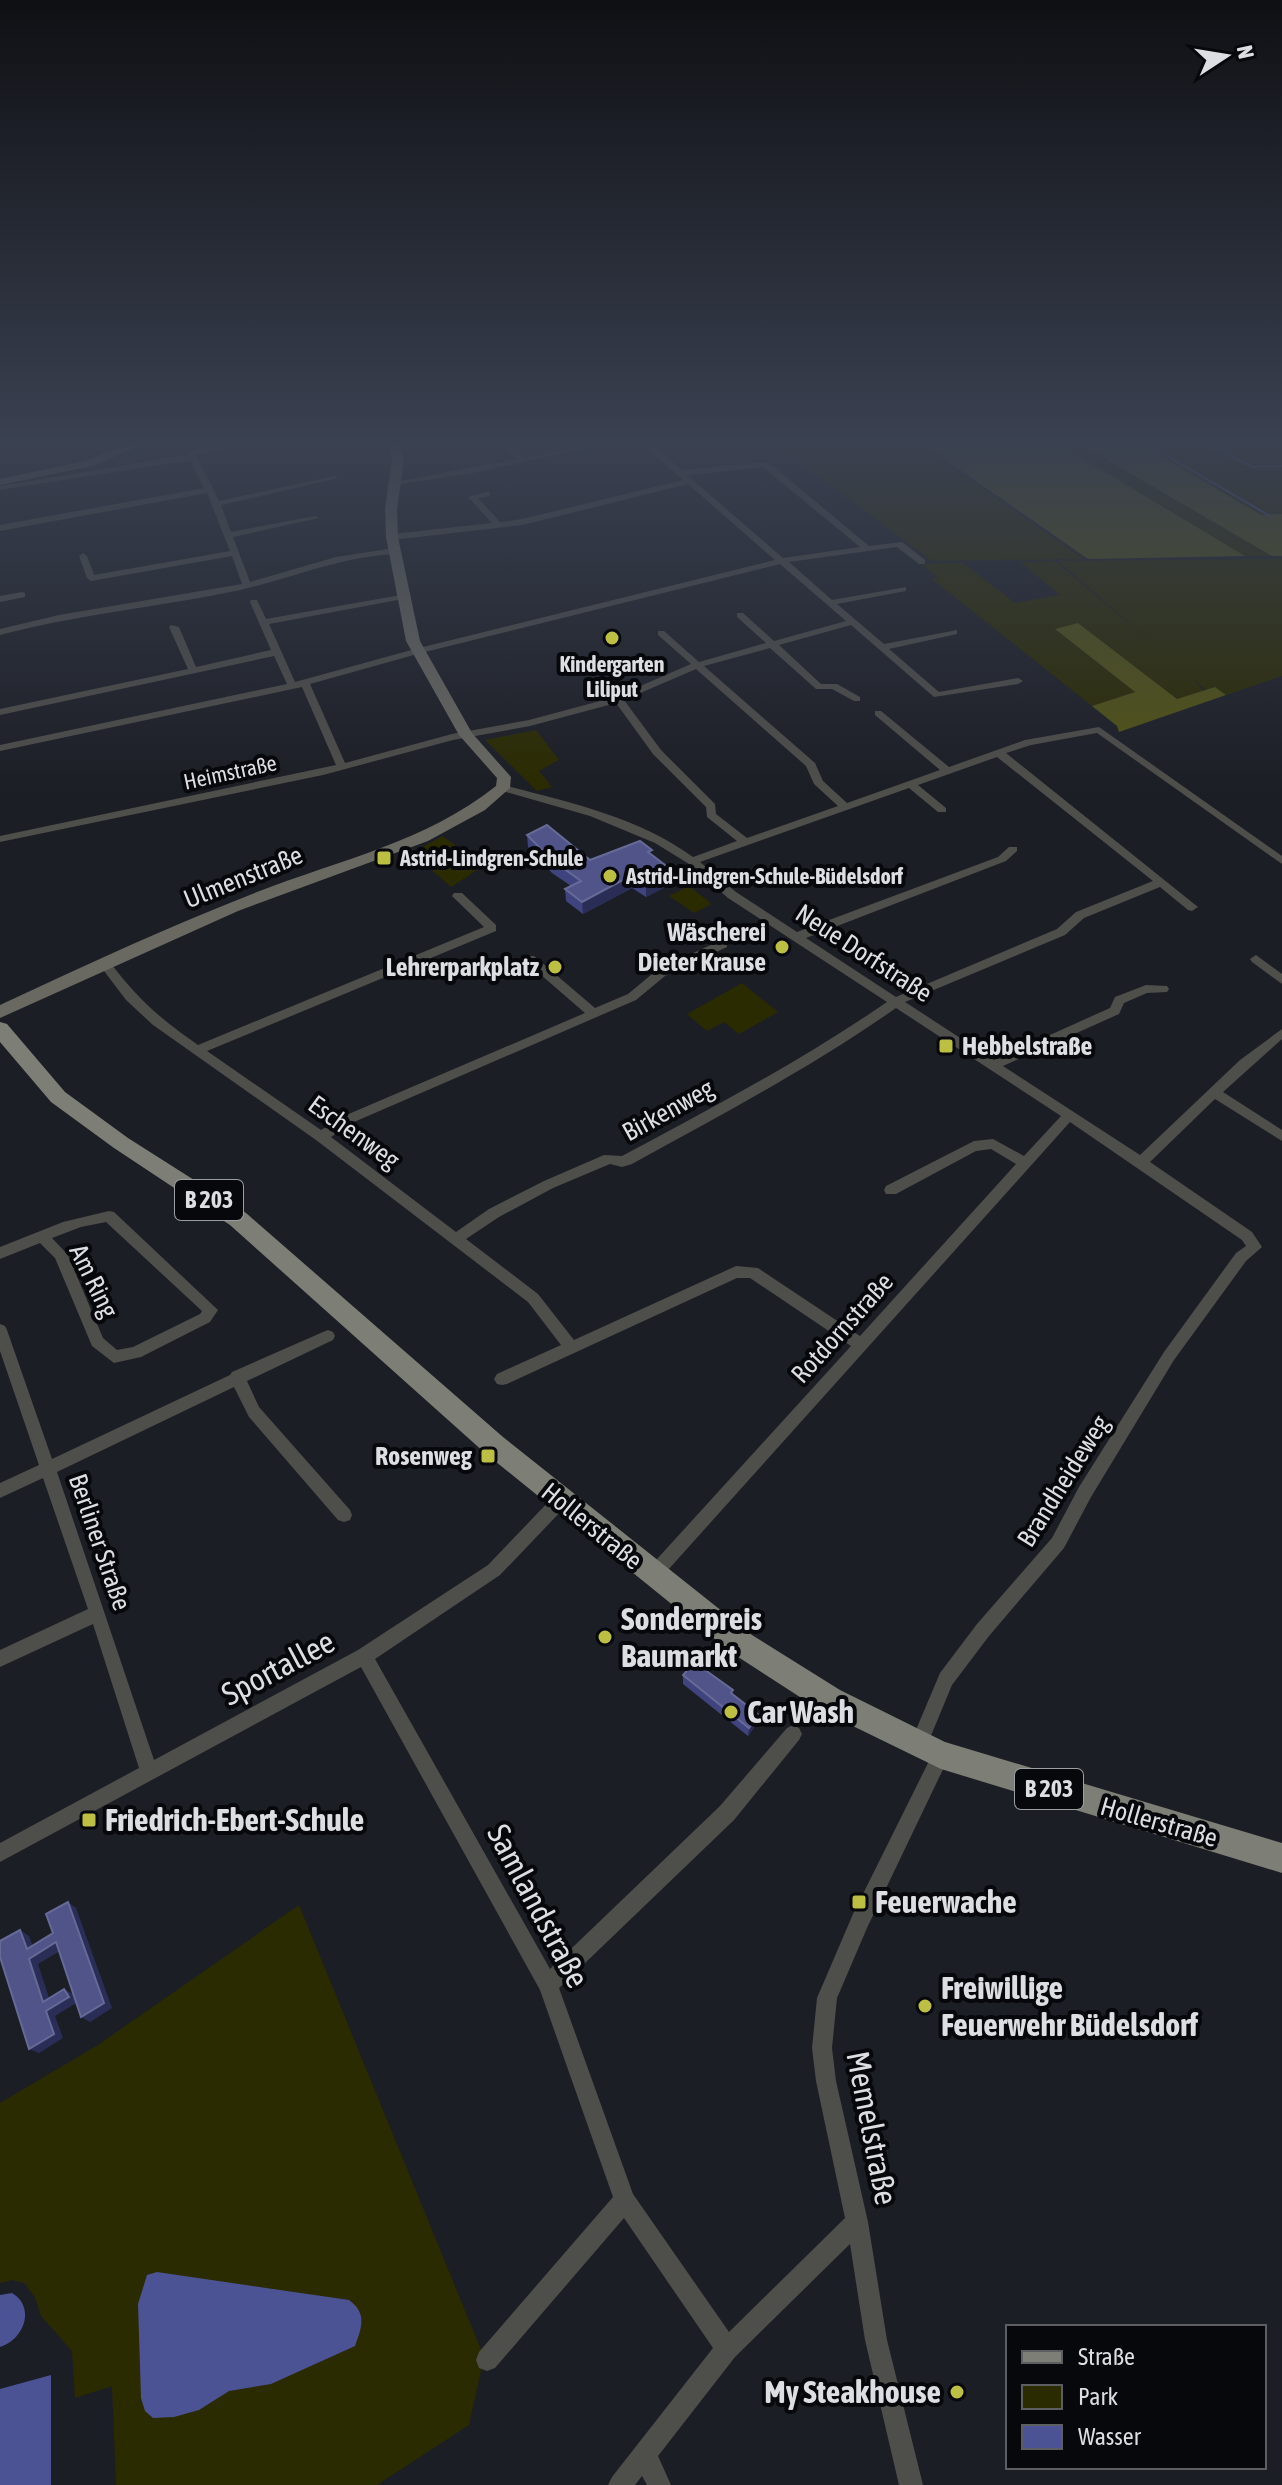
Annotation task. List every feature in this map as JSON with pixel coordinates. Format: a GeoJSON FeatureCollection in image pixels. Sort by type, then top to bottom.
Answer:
{"type":"FeatureCollection","features":[{"type":"Feature","properties":{"kind":"main road","name":"Hollerstraße"},"geometry":{"type":"LineString","coordinates":[[0,1029],[58,1097],[121,1143],[238,1219],[560,1501],[742,1644],[830,1700],[930,1750],[1282,1858]]}},
{"type":"Feature","properties":{"kind":"street"},"geometry":{"type":"LineString","coordinates":[[84,558],[91,578],[205,558]]}},
{"type":"Feature","properties":{"kind":"street"},"geometry":{"type":"LineString","coordinates":[[235,558],[247,585]]}},
{"type":"Feature","properties":{"kind":"street"},"geometry":{"type":"LineString","coordinates":[[0,632],[247,585],[346,558]]}},
{"type":"Feature","properties":{"kind":"street"},"geometry":{"type":"LineString","coordinates":[[396,558],[413,641],[466,735],[504,777],[503,788]]}},
{"type":"Feature","properties":{"kind":"street"},"geometry":{"type":"LineString","coordinates":[[777,558],[937,695],[1018,681]]}},
{"type":"Feature","properties":{"kind":"street"},"geometry":{"type":"LineString","coordinates":[[0,748],[305,683],[418,651],[800,558]]}},
{"type":"Feature","properties":{"kind":"street"},"geometry":{"type":"LineString","coordinates":[[917,558],[922,562]]}},
{"type":"Feature","properties":{"kind":"street"},"geometry":{"type":"LineString","coordinates":[[830,603],[903,589]]}},
{"type":"Feature","properties":{"kind":"street"},"geometry":{"type":"LineString","coordinates":[[0,599],[22,595]]}},
{"type":"Feature","properties":{"kind":"street"},"geometry":{"type":"LineString","coordinates":[[263,622],[403,596]]}},
{"type":"Feature","properties":{"kind":"street"},"geometry":{"type":"LineString","coordinates":[[254,602],[292,685]]}},
{"type":"Feature","properties":{"kind":"street"},"geometry":{"type":"LineString","coordinates":[[740,615],[819,687],[834,686],[857,699]]}},
{"type":"Feature","properties":{"kind":"street","name":"Heimstraße"},"geometry":{"type":"LineString","coordinates":[[0,839],[342,767],[466,735],[530,723],[618,699],[695,666],[852,622]]}},
{"type":"Feature","properties":{"kind":"street"},"geometry":{"type":"LineString","coordinates":[[174,627],[193,670]]}},
{"type":"Feature","properties":{"kind":"street"},"geometry":{"type":"LineString","coordinates":[[880,648],[954,632]]}},
{"type":"Feature","properties":{"kind":"street"},"geometry":{"type":"LineString","coordinates":[[661,633],[811,765],[818,782],[845,806]]}},
{"type":"Feature","properties":{"kind":"street"},"geometry":{"type":"LineString","coordinates":[[0,712],[277,652]]}},
{"type":"Feature","properties":{"kind":"street"},"geometry":{"type":"LineString","coordinates":[[305,683],[342,767]]}},
{"type":"Feature","properties":{"kind":"street"},"geometry":{"type":"LineString","coordinates":[[618,699],[657,752],[711,806],[711,815],[744,841]]}},
{"type":"Feature","properties":{"kind":"street"},"geometry":{"type":"LineString","coordinates":[[878,713],[946,770]]}},
{"type":"Feature","properties":{"kind":"street"},"geometry":{"type":"LineString","coordinates":[[692,861],[998,752],[1029,742],[1093,730],[1103,733],[1282,861]]}},
{"type":"Feature","properties":{"kind":"street"},"geometry":{"type":"LineString","coordinates":[[998,752],[1192,907]]}},
{"type":"Feature","properties":{"kind":"street"},"geometry":{"type":"LineString","coordinates":[[911,784],[942,810]]}},
{"type":"Feature","properties":{"kind":"street","name":"Neue Dorfstraße"},"geometry":{"type":"LineString","coordinates":[[503,788],[640,831],[692,861],[732,895],[1141,1162],[1247,1236],[1255,1247]]}},
{"type":"Feature","properties":{"kind":"street","name":"Ulmenstraße"},"geometry":{"type":"LineString","coordinates":[[0,1012],[104,963],[266,894],[428,834],[503,788]]}},
{"type":"Feature","properties":{"kind":"street"},"geometry":{"type":"LineString","coordinates":[[796,937],[1002,859],[1013,849]]}},
{"type":"Feature","properties":{"kind":"street","name":"Birkenweg"},"geometry":{"type":"LineString","coordinates":[[457,1238],[494,1210],[531,1192],[609,1159],[622,1162],[641,1152],[848,1034],[895,1002],[1061,932],[1080,915],[1161,882]]}},
{"type":"Feature","properties":{"kind":"street"},"geometry":{"type":"LineString","coordinates":[[197,1050],[492,928],[458,896]]}},
{"type":"Feature","properties":{"kind":"street"},"geometry":{"type":"LineString","coordinates":[[321,1137],[349,1119],[632,997],[661,973],[723,944]]}},
{"type":"Feature","properties":{"kind":"street"},"geometry":{"type":"LineString","coordinates":[[530,959],[593,1013]]}},
{"type":"Feature","properties":{"kind":"street"},"geometry":{"type":"LineString","coordinates":[[1256,959],[1282,980]]}},
{"type":"Feature","properties":{"kind":"street","name":"Eschenweg"},"geometry":{"type":"LineString","coordinates":[[104,963],[130,997],[157,1022],[321,1137],[533,1298],[570,1346]]}},
{"type":"Feature","properties":{"kind":"street"},"geometry":{"type":"LineString","coordinates":[[993,1065],[1115,1011],[1119,1000],[1146,989],[1163,989]]}},
{"type":"Feature","properties":{"kind":"street"},"geometry":{"type":"LineString","coordinates":[[1141,1162],[1213,1092],[1282,1033]]}},
{"type":"Feature","properties":{"kind":"street"},"geometry":{"type":"LineString","coordinates":[[1213,1092],[1282,1136]]}},
{"type":"Feature","properties":{"kind":"street","name":"Rotdornstraße"},"geometry":{"type":"LineString","coordinates":[[653,1575],[1069,1115]]}},
{"type":"Feature","properties":{"kind":"street"},"geometry":{"type":"LineString","coordinates":[[891,1190],[974,1146],[993,1144],[1026,1164]]}},
{"type":"Feature","properties":{"kind":"street","name":"Am Ring"},"geometry":{"type":"LineString","coordinates":[[0,1253],[93,1218],[109,1216],[211,1310],[205,1318],[136,1353],[114,1357],[97,1342],[61,1255],[43,1237]]}},
{"type":"Feature","properties":{"kind":"street","name":"Brandheideweg"},"geometry":{"type":"LineString","coordinates":[[930,1750],[946,1679],[983,1630],[1058,1543],[1085,1492],[1169,1356],[1241,1257],[1255,1247]]}},
{"type":"Feature","properties":{"kind":"street"},"geometry":{"type":"LineString","coordinates":[[502,1379],[736,1272],[753,1272],[860,1344]]}},
{"type":"Feature","properties":{"kind":"street","name":"Berliner Straße"},"geometry":{"type":"LineString","coordinates":[[0,1330],[98,1613],[149,1772]]}},
{"type":"Feature","properties":{"kind":"street"},"geometry":{"type":"LineString","coordinates":[[0,1491],[328,1336]]}},
{"type":"Feature","properties":{"kind":"street"},"geometry":{"type":"LineString","coordinates":[[237,1377],[254,1412],[344,1515]]}},
{"type":"Feature","properties":{"kind":"street","name":"Sportallee"},"geometry":{"type":"LineString","coordinates":[[0,1853],[364,1656],[494,1570],[560,1501]]}},
{"type":"Feature","properties":{"kind":"street"},"geometry":{"type":"LineString","coordinates":[[0,1659],[98,1613]]}},
{"type":"Feature","properties":{"kind":"street","name":"Samlandstraße"},"geometry":{"type":"LineString","coordinates":[[364,1656],[548,1985],[625,2200],[727,2349]]}},
{"type":"Feature","properties":{"kind":"street"},"geometry":{"type":"LineString","coordinates":[[548,1985],[727,1813],[793,1734]]}},
{"type":"Feature","properties":{"kind":"street","name":"Memelstraße"},"geometry":{"type":"LineString","coordinates":[[911,2485],[876,2340],[857,2222],[826,2081],[822,2048],[827,1998],[930,1750]]}},
{"type":"Feature","properties":{"kind":"street"},"geometry":{"type":"LineString","coordinates":[[487,2360],[625,2200]]}},
{"type":"Feature","properties":{"kind":"street"},"geometry":{"type":"LineString","coordinates":[[620,2485],[727,2349],[857,2222]]}},
{"type":"Feature","properties":{"kind":"street"},"geometry":{"type":"LineString","coordinates":[[645,2455],[659,2485]]}},
{"type":"Feature","properties":{"kind":"green space"},"geometry":{"type":"Polygon","coordinates":[[[928,558],[1084,559],[932,561],[928,558]]]}},
{"type":"Feature","properties":{"kind":"green space"},"geometry":{"type":"Polygon","coordinates":[[[1282,559],[1282,676],[1226,695],[1215,687],[1206,690],[1058,561],[1282,559]]]}},
{"type":"Feature","properties":{"kind":"green space"},"geometry":{"type":"Polygon","coordinates":[[[1055,561],[1191,676],[1204,691],[1177,699],[1078,623],[1056,630],[1135,692],[1092,706],[932,579],[937,577],[922,564],[963,563],[1015,603],[1060,595],[1020,562],[1055,561]]]}},
{"type":"Feature","properties":{"kind":"green space"},"geometry":{"type":"Polygon","coordinates":[[[536,730],[559,760],[539,771],[552,787],[537,791],[485,740],[536,730]]]}},
{"type":"Feature","properties":{"kind":"green space"},"geometry":{"type":"Polygon","coordinates":[[[442,836],[485,865],[451,887],[412,853],[442,836]]]}},
{"type":"Feature","properties":{"kind":"green space"},"geometry":{"type":"Polygon","coordinates":[[[689,886],[712,904],[694,913],[669,896],[689,886]]]}},
{"type":"Feature","properties":{"kind":"green space"},"geometry":{"type":"Polygon","coordinates":[[[742,983],[778,1012],[739,1034],[724,1022],[707,1031],[687,1014],[742,983]]]}},
{"type":"Feature","properties":{"kind":"green space"},"geometry":{"type":"Polygon","coordinates":[[[299,1905],[484,2357],[469,2425],[377,2485],[116,2485],[112,2386],[75,2398],[72,2351],[41,2316],[35,2297],[24,2283],[13,2280],[0,2283],[0,2103],[98,2045],[299,1905]]]}},
{"type":"Feature","properties":{"kind":"shaded area"},"geometry":{"type":"Polygon","coordinates":[[[1078,623],[1177,699],[1215,687],[1226,695],[1119,732],[1117,726],[1092,706],[1135,692],[1055,629],[1078,623]]]}},
{"type":"Feature","properties":{"kind":"water"},"geometry":{"type":"Polygon","coordinates":[[[157,2272],[349,2300],[361,2315],[360,2333],[355,2346],[271,2384],[229,2391],[199,2410],[174,2417],[153,2418],[145,2411],[141,2398],[138,2304],[147,2275],[157,2272]]]}},
{"type":"Feature","properties":{"kind":"water"},"geometry":{"type":"Polygon","coordinates":[[[12,2293],[24,2306],[24,2323],[15,2338],[0,2347],[0,2295],[12,2293]]]}},
{"type":"Feature","properties":{"kind":"water"},"geometry":{"type":"Polygon","coordinates":[[[51,2375],[51,2485],[0,2485],[0,2389],[51,2375]]]}},
{"type":"Feature","properties":{"kind":"building"},"geometry":{"type":"Polygon","coordinates":[[[547,825],[590,860],[640,841],[652,850],[648,852],[673,871],[646,884],[632,875],[582,902],[565,889],[581,881],[552,860],[527,835],[547,825]]]}},
{"type":"Feature","properties":{"kind":"building"},"geometry":{"type":"Polygon","coordinates":[[[694,1662],[733,1690],[731,1693],[759,1715],[749,1728],[683,1675],[694,1662]]]}},
{"type":"Feature","properties":{"kind":"building"},"geometry":{"type":"Polygon","coordinates":[[[68,1902],[104,2003],[81,2017],[56,1942],[29,1959],[43,2002],[64,1989],[69,1997],[46,2011],[54,2034],[29,2049],[0,1957],[0,1941],[20,1930],[27,1949],[53,1933],[46,1914],[68,1902]]]}},
{"type":"Feature","properties":{"kind":"place","name":"Kindergarten Liliput"},"geometry":{"type":"Point","coordinates":[612,638]}},
{"type":"Feature","properties":{"kind":"place","name":"Astrid-Lindgren-Schule"},"geometry":{"type":"Point","coordinates":[384,858]}},
{"type":"Feature","properties":{"kind":"place","name":"Astrid-Lindgren-Schule-Büdelsdorf"},"geometry":{"type":"Point","coordinates":[610,876]}},
{"type":"Feature","properties":{"kind":"place","name":"Wäscherei Dieter Krause"},"geometry":{"type":"Point","coordinates":[782,947]}},
{"type":"Feature","properties":{"kind":"place","name":"Lehrerparkplatz"},"geometry":{"type":"Point","coordinates":[555,967]}},
{"type":"Feature","properties":{"kind":"place","name":"Hebbelstraße"},"geometry":{"type":"Point","coordinates":[946,1046]}},
{"type":"Feature","properties":{"kind":"place","name":"Rosenweg"},"geometry":{"type":"Point","coordinates":[488,1456]}},
{"type":"Feature","properties":{"kind":"place","name":"Sonderpreis Baumarkt"},"geometry":{"type":"Point","coordinates":[605,1637]}},
{"type":"Feature","properties":{"kind":"place","name":"Car Wash"},"geometry":{"type":"Point","coordinates":[731,1712]}},
{"type":"Feature","properties":{"kind":"place","name":"Friedrich-Ebert-Schule"},"geometry":{"type":"Point","coordinates":[89,1820]}},
{"type":"Feature","properties":{"kind":"place","name":"Feuerwache"},"geometry":{"type":"Point","coordinates":[859,1902]}},
{"type":"Feature","properties":{"kind":"place","name":"Freiwillige Feuerwehr Büdelsdorf"},"geometry":{"type":"Point","coordinates":[925,2006]}},
{"type":"Feature","properties":{"kind":"place","name":"My Steakhouse"},"geometry":{"type":"Point","coordinates":[957,2392]}}]}
